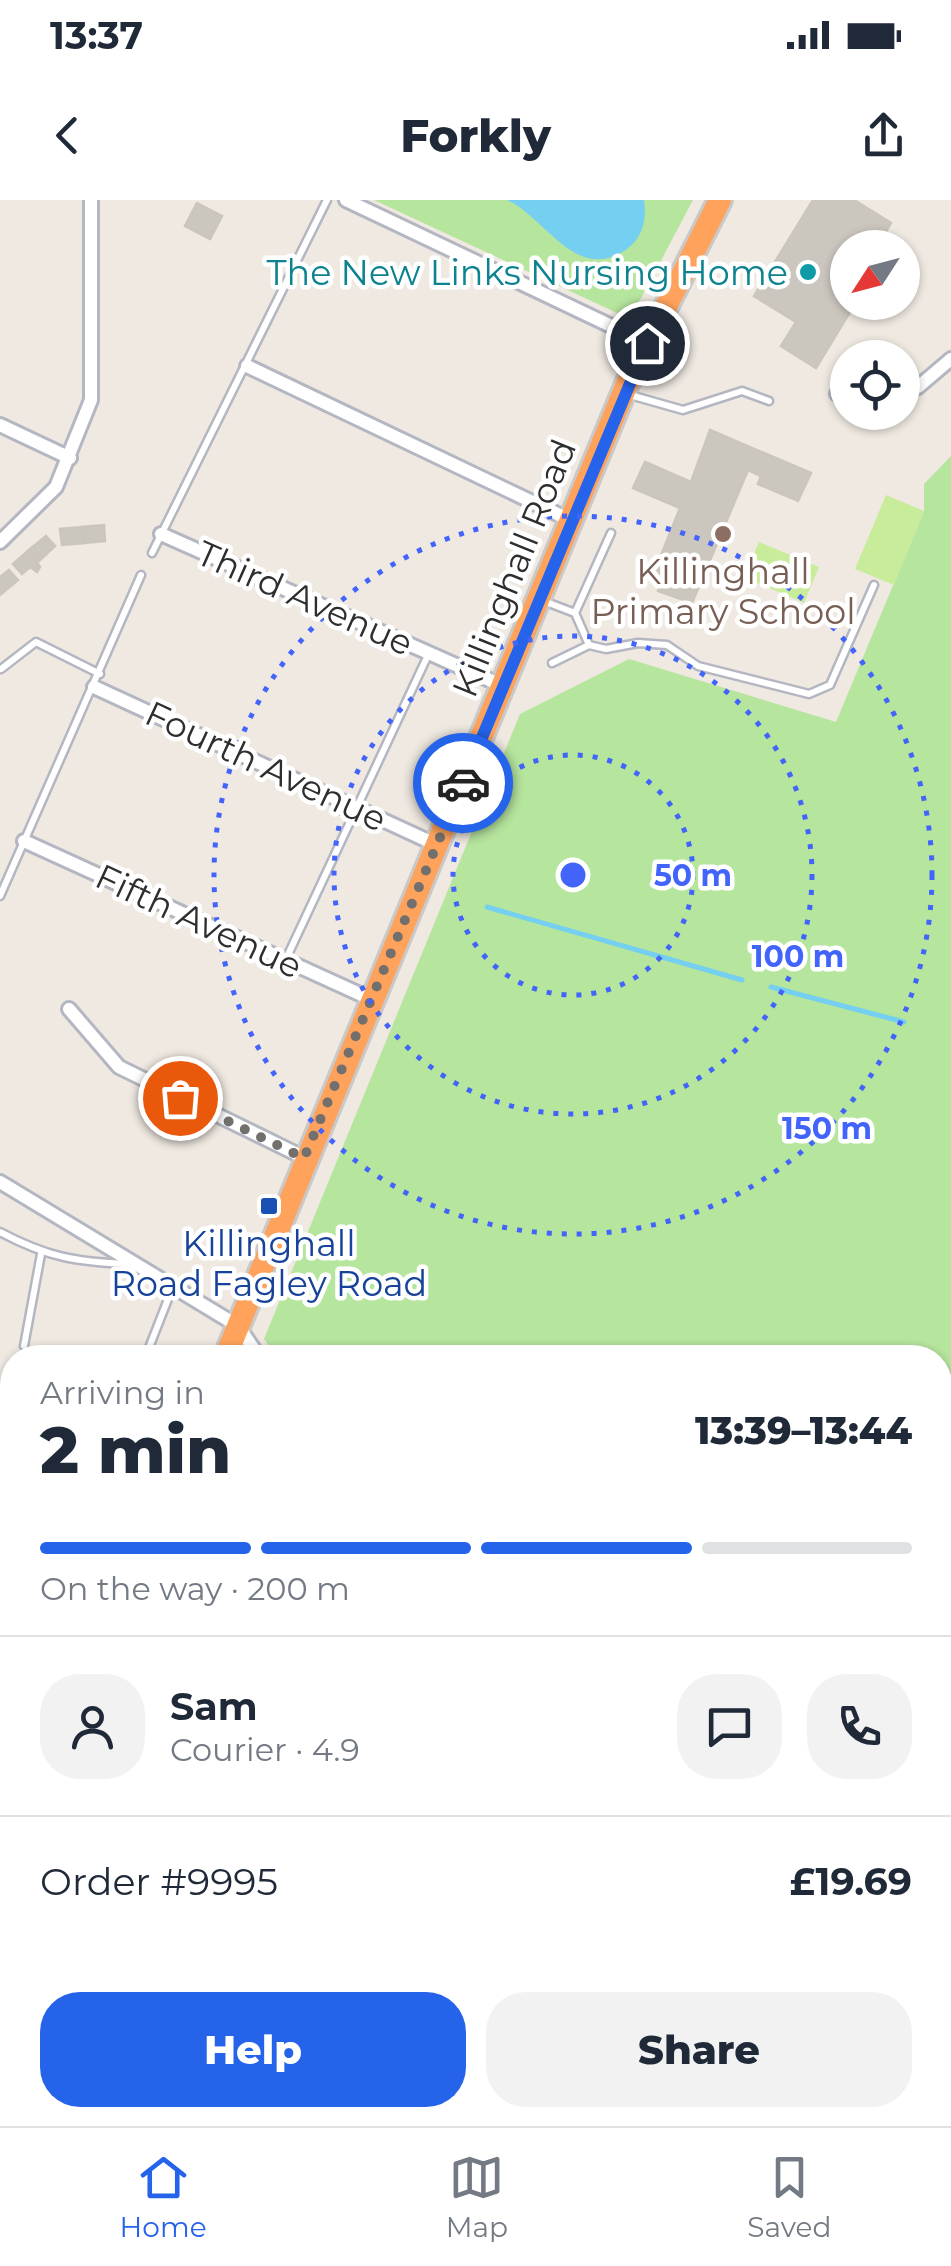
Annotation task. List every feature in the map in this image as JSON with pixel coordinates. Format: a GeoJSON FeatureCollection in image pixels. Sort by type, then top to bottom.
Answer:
{"type":"FeatureCollection","features":[{"type":"Feature","properties":{"kind":"highway","name":"Killinghall Road"},"geometry":{"type":"LineString","coordinates":[[230,1345],[304,1158],[374,1001],[624,392],[720,200]]}},
{"type":"Feature","properties":{"kind":"street"},"geometry":{"type":"LineString","coordinates":[[0,542],[56,486],[91,400],[91,200]]}},
{"type":"Feature","properties":{"kind":"street"},"geometry":{"type":"LineString","coordinates":[[346,200],[647,343]]}},
{"type":"Feature","properties":{"kind":"street"},"geometry":{"type":"LineString","coordinates":[[920,385],[951,359]]}},
{"type":"Feature","properties":{"kind":"street"},"geometry":{"type":"LineString","coordinates":[[246,366],[570,520]]}},
{"type":"Feature","properties":{"kind":"street"},"geometry":{"type":"LineString","coordinates":[[0,425],[70,458]]}},
{"type":"Feature","properties":{"kind":"street","name":"Third Avenue"},"geometry":{"type":"LineString","coordinates":[[161,534],[503,686]]}},
{"type":"Feature","properties":{"kind":"street","name":"Fourth Avenue"},"geometry":{"type":"LineString","coordinates":[[97,680],[438,845]]}},
{"type":"Feature","properties":{"kind":"street","name":"Fifth Avenue"},"geometry":{"type":"LineString","coordinates":[[24,841],[374,1001]]}},
{"type":"Feature","properties":{"kind":"street"},"geometry":{"type":"LineString","coordinates":[[69,1008],[119,1068],[304,1158]]}},
{"type":"Feature","properties":{"kind":"street"},"geometry":{"type":"LineString","coordinates":[[0,1182],[238,1326],[251,1345]]}},
{"type":"Feature","properties":{"kind":"lane"},"geometry":{"type":"LineString","coordinates":[[152,552],[327,200]]}},
{"type":"Feature","properties":{"kind":"lane"},"geometry":{"type":"LineString","coordinates":[[624,392],[682,410],[742,390],[769,400]]}},
{"type":"Feature","properties":{"kind":"lane"},"geometry":{"type":"LineString","coordinates":[[575,613],[611,533]]}},
{"type":"Feature","properties":{"kind":"lane"},"geometry":{"type":"LineString","coordinates":[[0,896],[141,574]]}},
{"type":"Feature","properties":{"kind":"lane"},"geometry":{"type":"LineString","coordinates":[[552,663],[589,645],[606,649],[638,643],[666,646],[698,666],[810,694],[830,685],[874,585]]}},
{"type":"Feature","properties":{"kind":"lane"},"geometry":{"type":"LineString","coordinates":[[538,598],[575,613],[589,645]]}},
{"type":"Feature","properties":{"kind":"lane"},"geometry":{"type":"LineString","coordinates":[[1,669],[36,642],[97,680]]}},
{"type":"Feature","properties":{"kind":"lane"},"geometry":{"type":"LineString","coordinates":[[285,960],[429,653]]}},
{"type":"Feature","properties":{"kind":"lane"},"geometry":{"type":"LineString","coordinates":[[0,1232],[41,1254],[80,1262],[135,1264]]}},
{"type":"Feature","properties":{"kind":"lane"},"geometry":{"type":"LineString","coordinates":[[24,1345],[41,1254]]}},
{"type":"Feature","properties":{"kind":"lane"},"geometry":{"type":"LineString","coordinates":[[150,1345],[172,1287]]}},
{"type":"Feature","properties":{"kind":"green space"},"geometry":{"type":"Polygon","coordinates":[[[374,200],[693,200],[630,319],[374,200]]]}},
{"type":"Feature","properties":{"kind":"green space"},"geometry":{"type":"Polygon","coordinates":[[[951,456],[951,1345],[268,1345],[264,1339],[520,714],[629,659],[836,722],[924,511],[924,484],[951,456]]]}},
{"type":"Feature","properties":{"kind":"green space"},"geometry":{"type":"Polygon","coordinates":[[[886,495],[924,511],[894,585],[855,569],[886,495]]]}},
{"type":"Feature","properties":{"kind":"green space"},"geometry":{"type":"Polygon","coordinates":[[[759,542],[819,567],[804,603],[744,577],[759,542]]]}},
{"type":"Feature","properties":{"kind":"water"},"geometry":{"type":"Polygon","coordinates":[[[507,200],[644,200],[645,214],[637,239],[627,249],[609,258],[592,259],[562,244],[507,200]]]}},
{"type":"Feature","properties":{"kind":"building","name":"The New Links Nursing Home"},"geometry":{"type":"Polygon","coordinates":[[[813,200],[854,200],[891,223],[887,230],[830,230],[830,320],[845,320],[816,368],[781,346],[796,322],[754,296],[813,200]]]}},
{"type":"Feature","properties":{"kind":"building"},"geometry":{"type":"Polygon","coordinates":[[[197,203],[222,216],[210,239],[185,226],[197,203]]]}},
{"type":"Feature","properties":{"kind":"building"},"geometry":{"type":"Polygon","coordinates":[[[710,430],[811,473],[798,501],[758,484],[761,476],[748,470],[692,603],[658,591],[661,583],[652,578],[680,508],[633,488],[645,462],[691,482],[710,430]]]}},
{"type":"Feature","properties":{"kind":"building"},"geometry":{"type":"Polygon","coordinates":[[[104,525],[105,541],[84,543],[82,527],[104,525]]]}},
{"type":"Feature","properties":{"kind":"building"},"geometry":{"type":"Polygon","coordinates":[[[82,527],[84,543],[62,545],[60,529],[82,527]]]}},
{"type":"Feature","properties":{"kind":"building"},"geometry":{"type":"Polygon","coordinates":[[[46,536],[55,546],[39,561],[29,550],[46,536]]]}},
{"type":"Feature","properties":{"kind":"building"},"geometry":{"type":"Polygon","coordinates":[[[29,550],[40,567],[37,572],[30,567],[22,574],[13,564],[29,550]]]}},
{"type":"Feature","properties":{"kind":"building"},"geometry":{"type":"Polygon","coordinates":[[[9,570],[18,580],[1,594],[0,577],[9,570]]]}},
{"type":"Feature","properties":{"kind":"waterway"},"geometry":{"type":"LineString","coordinates":[[487,907],[742,980]]}},
{"type":"Feature","properties":{"kind":"waterway"},"geometry":{"type":"LineString","coordinates":[[771,987],[904,1022]]}},
{"type":"Feature","properties":{"kind":"way so far"},"geometry":{"type":"LineString","coordinates":[[180,1098],[304,1158],[374,1001],[463,783]]}},
{"type":"Feature","properties":{"kind":"place","name":"The New Links Nursing Home"},"geometry":{"type":"Point","coordinates":[808,272]}},
{"type":"Feature","properties":{"kind":"place","name":"Killinghall Primary School"},"geometry":{"type":"Point","coordinates":[723,534]}},
{"type":"Feature","properties":{"kind":"place","name":"Killinghall Road Fagley Road"},"geometry":{"type":"Point","coordinates":[269,1206]}},
{"type":"Feature","properties":{"kind":"route"},"geometry":{"type":"LineString","coordinates":[[463,783],[647,343]]}}]}
